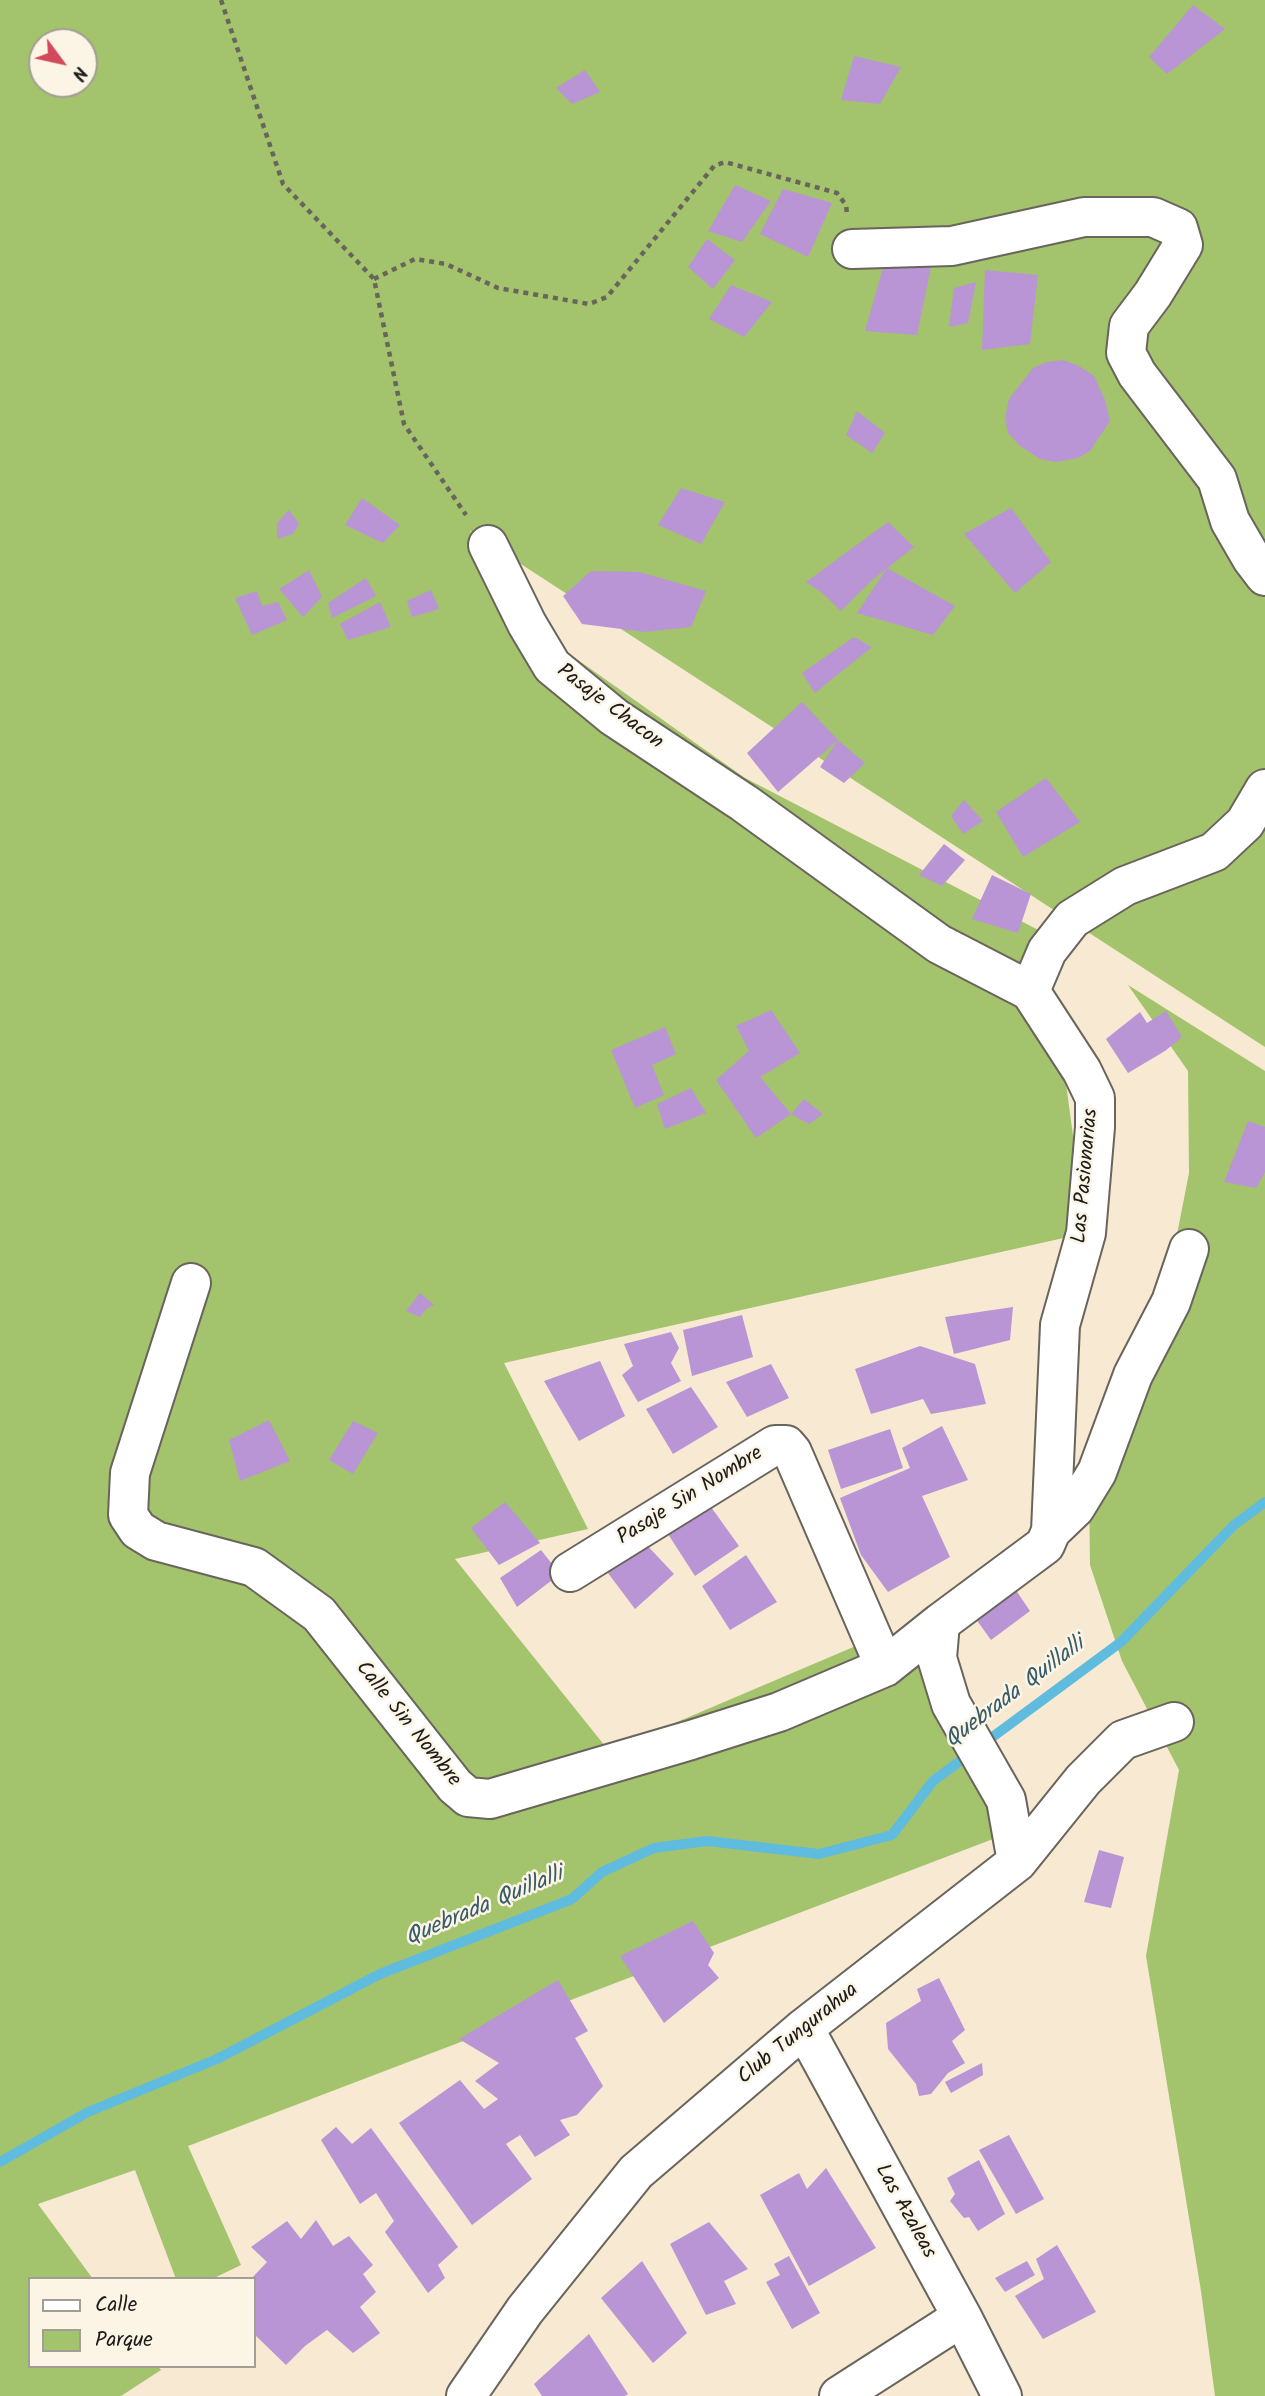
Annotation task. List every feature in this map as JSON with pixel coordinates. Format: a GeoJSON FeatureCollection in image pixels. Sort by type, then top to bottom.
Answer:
{"type":"FeatureCollection","features":[{"type":"Feature","properties":{"kind":"street"},"geometry":{"type":"LineString","coordinates":[[852,249],[952,246],[1084,217],[1153,217],[1178,228],[1182,245],[1153,294],[1129,326],[1126,352],[1137,374],[1217,479],[1230,521],[1265,576]]}},
{"type":"Feature","properties":{"kind":"street","name":"Pasaje Chacon"},"geometry":{"type":"LineString","coordinates":[[488,545],[527,624],[552,666],[614,717],[744,803]]}},
{"type":"Feature","properties":{"kind":"street"},"geometry":{"type":"LineString","coordinates":[[1030,991],[1046,951],[1072,919],[1125,886],[1214,852],[1245,824],[1265,789]]}},
{"type":"Feature","properties":{"kind":"street","name":"Las Pasionarias"},"geometry":{"type":"LineString","coordinates":[[744,803],[939,944],[1030,991],[1082,1071],[1095,1098],[1086,1233],[1060,1325],[1051,1531]]}},
{"type":"Feature","properties":{"kind":"street"},"geometry":{"type":"LineString","coordinates":[[1017,1862],[1006,1800],[951,1704],[937,1658],[940,1623],[1045,1545],[1051,1531],[1074,1508],[1097,1472],[1133,1375],[1171,1302],[1189,1249]]}},
{"type":"Feature","properties":{"kind":"street","name":"Calle Sin Nombre"},"geometry":{"type":"LineString","coordinates":[[191,1283],[130,1473],[128,1515],[138,1530],[156,1541],[254,1567],[319,1614],[455,1786],[468,1797],[489,1798],[691,1741],[779,1712],[885,1667],[940,1623]]}},
{"type":"Feature","properties":{"kind":"street","name":"Pasaje Sin Nombre"},"geometry":{"type":"LineString","coordinates":[[570,1572],[775,1445],[786,1445],[792,1452],[885,1667]]}},
{"type":"Feature","properties":{"kind":"street","name":"Club Tungurahua"},"geometry":{"type":"LineString","coordinates":[[466,2396],[525,2310],[636,2172],[804,2028],[1017,1862],[1083,1780],[1123,1740],[1174,1722]]}},
{"type":"Feature","properties":{"kind":"street","name":"Las Azaleas"},"geometry":{"type":"LineString","coordinates":[[804,2028],[962,2317],[1002,2396]]}},
{"type":"Feature","properties":{"kind":"street"},"geometry":{"type":"LineString","coordinates":[[839,2396],[962,2317]]}},
{"type":"Feature","properties":{"kind":"path"},"geometry":{"type":"LineString","coordinates":[[221,0],[284,184],[374,279],[404,424],[488,545]]}},
{"type":"Feature","properties":{"kind":"path"},"geometry":{"type":"LineString","coordinates":[[374,279],[415,259],[446,264],[498,288],[589,304],[607,297],[714,166],[725,162],[837,194],[846,205],[852,249]]}},
{"type":"Feature","properties":{"kind":"green space"},"geometry":{"type":"Polygon","coordinates":[[[0,0],[1265,0],[1265,1047],[470,531],[527,624],[745,778],[1046,934],[1086,1233],[504,1363],[588,1529],[455,1559],[609,1751],[884,1634],[975,1717],[1035,1823],[188,2146],[241,2265],[216,2277],[175,2277],[135,2170],[38,2204],[92,2277],[28,2277],[28,2368],[161,2370],[121,2396],[0,2396],[0,0]]]}},
{"type":"Feature","properties":{"kind":"green space"},"geometry":{"type":"Polygon","coordinates":[[[1128,985],[1265,1071],[1265,2396],[1215,2396],[1201,2291],[1146,1956],[1179,1770],[1122,1661],[1090,1565],[1089,1489],[1164,1301],[1189,1173],[1188,1071],[1128,985]]]}},
{"type":"Feature","properties":{"kind":"building"},"geometry":{"type":"Polygon","coordinates":[[[1193,5],[1225,29],[1167,74],[1149,57],[1193,5]]]}},
{"type":"Feature","properties":{"kind":"building"},"geometry":{"type":"Polygon","coordinates":[[[854,56],[901,67],[880,104],[841,100],[854,56]]]}},
{"type":"Feature","properties":{"kind":"building"},"geometry":{"type":"Polygon","coordinates":[[[585,70],[600,92],[572,104],[556,88],[585,70]]]}},
{"type":"Feature","properties":{"kind":"building"},"geometry":{"type":"Polygon","coordinates":[[[735,185],[771,201],[742,242],[708,231],[735,185]]]}},
{"type":"Feature","properties":{"kind":"building"},"geometry":{"type":"Polygon","coordinates":[[[783,189],[832,203],[808,257],[760,234],[783,189]]]}},
{"type":"Feature","properties":{"kind":"building"},"geometry":{"type":"Polygon","coordinates":[[[707,239],[735,260],[713,289],[688,267],[707,239]]]}},
{"type":"Feature","properties":{"kind":"building"},"geometry":{"type":"Polygon","coordinates":[[[886,257],[931,267],[917,335],[865,331],[886,257]]]}},
{"type":"Feature","properties":{"kind":"building"},"geometry":{"type":"Polygon","coordinates":[[[985,270],[1038,275],[1030,344],[982,350],[985,270]]]}},
{"type":"Feature","properties":{"kind":"building"},"geometry":{"type":"Polygon","coordinates":[[[976,282],[968,323],[949,327],[954,288],[976,282]]]}},
{"type":"Feature","properties":{"kind":"building"},"geometry":{"type":"Polygon","coordinates":[[[731,285],[772,302],[744,337],[709,319],[731,285]]]}},
{"type":"Feature","properties":{"kind":"building"},"geometry":{"type":"Polygon","coordinates":[[[1063,360],[1094,376],[1105,400],[1110,421],[1090,451],[1078,458],[1056,462],[1040,459],[1020,446],[1008,433],[1005,418],[1009,399],[1033,368],[1047,362],[1063,360]]]}},
{"type":"Feature","properties":{"kind":"building"},"geometry":{"type":"Polygon","coordinates":[[[857,411],[885,433],[872,453],[846,435],[857,411]]]}},
{"type":"Feature","properties":{"kind":"building"},"geometry":{"type":"Polygon","coordinates":[[[681,488],[725,502],[701,544],[658,525],[681,488]]]}},
{"type":"Feature","properties":{"kind":"building"},"geometry":{"type":"Polygon","coordinates":[[[362,498],[400,525],[383,543],[345,525],[362,498]]]}},
{"type":"Feature","properties":{"kind":"building"},"geometry":{"type":"Polygon","coordinates":[[[1011,508],[1051,562],[1015,593],[964,534],[1011,508]]]}},
{"type":"Feature","properties":{"kind":"building"},"geometry":{"type":"Polygon","coordinates":[[[289,510],[299,524],[293,534],[277,539],[277,523],[289,510]]]}},
{"type":"Feature","properties":{"kind":"building"},"geometry":{"type":"Polygon","coordinates":[[[888,522],[914,547],[871,581],[841,611],[806,582],[888,522]]]}},
{"type":"Feature","properties":{"kind":"building"},"geometry":{"type":"Polygon","coordinates":[[[887,568],[955,606],[933,635],[857,613],[887,568]]]}},
{"type":"Feature","properties":{"kind":"building"},"geometry":{"type":"Polygon","coordinates":[[[309,570],[322,597],[303,617],[279,589],[309,570]]]}},
{"type":"Feature","properties":{"kind":"building"},"geometry":{"type":"Polygon","coordinates":[[[591,571],[639,572],[706,591],[691,627],[645,632],[582,624],[563,596],[591,571]]]}},
{"type":"Feature","properties":{"kind":"building"},"geometry":{"type":"Polygon","coordinates":[[[366,578],[376,596],[332,618],[328,603],[366,578]]]}},
{"type":"Feature","properties":{"kind":"building"},"geometry":{"type":"Polygon","coordinates":[[[431,590],[439,609],[412,617],[407,601],[431,590]]]}},
{"type":"Feature","properties":{"kind":"building"},"geometry":{"type":"Polygon","coordinates":[[[257,591],[262,606],[278,602],[287,620],[252,635],[235,598],[257,591]]]}},
{"type":"Feature","properties":{"kind":"building"},"geometry":{"type":"Polygon","coordinates":[[[380,602],[391,627],[348,640],[340,624],[380,602]]]}},
{"type":"Feature","properties":{"kind":"building"},"geometry":{"type":"Polygon","coordinates":[[[854,637],[872,647],[815,693],[802,673],[854,637]]]}},
{"type":"Feature","properties":{"kind":"building"},"geometry":{"type":"Polygon","coordinates":[[[802,702],[838,740],[778,792],[747,753],[802,702]]]}},
{"type":"Feature","properties":{"kind":"building"},"geometry":{"type":"Polygon","coordinates":[[[838,740],[865,763],[844,783],[820,767],[838,740]]]}},
{"type":"Feature","properties":{"kind":"building"},"geometry":{"type":"Polygon","coordinates":[[[1046,778],[1080,822],[1023,857],[996,812],[1046,778]]]}},
{"type":"Feature","properties":{"kind":"building"},"geometry":{"type":"Polygon","coordinates":[[[964,800],[983,821],[963,834],[951,816],[964,800]]]}},
{"type":"Feature","properties":{"kind":"building"},"geometry":{"type":"Polygon","coordinates":[[[944,844],[965,860],[942,886],[919,875],[944,844]]]}},
{"type":"Feature","properties":{"kind":"building"},"geometry":{"type":"Polygon","coordinates":[[[992,875],[1031,894],[1018,933],[972,919],[992,875]]]}},
{"type":"Feature","properties":{"kind":"building"},"geometry":{"type":"Polygon","coordinates":[[[771,1010],[800,1053],[760,1077],[791,1114],[756,1138],[716,1080],[749,1051],[736,1026],[771,1010]]]}},
{"type":"Feature","properties":{"kind":"building"},"geometry":{"type":"Polygon","coordinates":[[[1166,1011],[1182,1037],[1165,1051],[1128,1073],[1106,1039],[1140,1012],[1147,1023],[1166,1011]]]}},
{"type":"Feature","properties":{"kind":"building"},"geometry":{"type":"Polygon","coordinates":[[[665,1027],[676,1054],[652,1065],[664,1095],[635,1108],[611,1050],[665,1027]]]}},
{"type":"Feature","properties":{"kind":"building"},"geometry":{"type":"Polygon","coordinates":[[[691,1088],[706,1113],[665,1129],[657,1104],[691,1088]]]}},
{"type":"Feature","properties":{"kind":"building"},"geometry":{"type":"Polygon","coordinates":[[[804,1099],[823,1114],[809,1124],[791,1114],[804,1099]]]}},
{"type":"Feature","properties":{"kind":"building"},"geometry":{"type":"Polygon","coordinates":[[[1248,1121],[1265,1127],[1265,1172],[1256,1188],[1224,1182],[1248,1121]]]}},
{"type":"Feature","properties":{"kind":"building"},"geometry":{"type":"Polygon","coordinates":[[[420,1293],[434,1305],[426,1309],[420,1317],[406,1311],[420,1293]]]}},
{"type":"Feature","properties":{"kind":"building"},"geometry":{"type":"Polygon","coordinates":[[[1013,1307],[1010,1340],[954,1354],[945,1317],[1013,1307]]]}},
{"type":"Feature","properties":{"kind":"building"},"geometry":{"type":"Polygon","coordinates":[[[742,1315],[753,1357],[692,1376],[683,1330],[742,1315]]]}},
{"type":"Feature","properties":{"kind":"building"},"geometry":{"type":"Polygon","coordinates":[[[671,1332],[679,1348],[671,1363],[681,1381],[638,1402],[622,1375],[633,1366],[624,1344],[671,1332]]]}},
{"type":"Feature","properties":{"kind":"building"},"geometry":{"type":"Polygon","coordinates":[[[920,1346],[975,1364],[986,1404],[931,1414],[923,1399],[871,1414],[855,1369],[920,1346]]]}},
{"type":"Feature","properties":{"kind":"building"},"geometry":{"type":"Polygon","coordinates":[[[600,1361],[625,1416],[579,1441],[544,1381],[600,1361]]]}},
{"type":"Feature","properties":{"kind":"building"},"geometry":{"type":"Polygon","coordinates":[[[771,1364],[789,1398],[747,1417],[726,1382],[771,1364]]]}},
{"type":"Feature","properties":{"kind":"building"},"geometry":{"type":"Polygon","coordinates":[[[691,1387],[718,1427],[673,1454],[646,1409],[691,1387]]]}},
{"type":"Feature","properties":{"kind":"building"},"geometry":{"type":"Polygon","coordinates":[[[269,1420],[290,1461],[240,1481],[229,1440],[269,1420]]]}},
{"type":"Feature","properties":{"kind":"building"},"geometry":{"type":"Polygon","coordinates":[[[353,1421],[378,1433],[353,1474],[329,1460],[353,1421]]]}},
{"type":"Feature","properties":{"kind":"building"},"geometry":{"type":"Polygon","coordinates":[[[942,1426],[968,1480],[922,1496],[950,1557],[888,1592],[861,1555],[840,1498],[910,1468],[902,1448],[942,1426]]]}},
{"type":"Feature","properties":{"kind":"building"},"geometry":{"type":"Polygon","coordinates":[[[890,1429],[903,1468],[841,1489],[828,1450],[890,1429]]]}},
{"type":"Feature","properties":{"kind":"building"},"geometry":{"type":"Polygon","coordinates":[[[505,1502],[540,1543],[499,1565],[471,1528],[505,1502]]]}},
{"type":"Feature","properties":{"kind":"building"},"geometry":{"type":"Polygon","coordinates":[[[711,1507],[739,1546],[695,1576],[668,1534],[711,1507]]]}},
{"type":"Feature","properties":{"kind":"building"},"geometry":{"type":"Polygon","coordinates":[[[642,1540],[674,1574],[635,1609],[605,1569],[642,1540]]]}},
{"type":"Feature","properties":{"kind":"building"},"geometry":{"type":"Polygon","coordinates":[[[541,1550],[560,1574],[517,1607],[500,1578],[541,1550]]]}},
{"type":"Feature","properties":{"kind":"building"},"geometry":{"type":"Polygon","coordinates":[[[746,1555],[777,1602],[730,1630],[702,1586],[746,1555]]]}},
{"type":"Feature","properties":{"kind":"building"},"geometry":{"type":"Polygon","coordinates":[[[1007,1577],[1030,1611],[991,1640],[968,1608],[1007,1577]]]}},
{"type":"Feature","properties":{"kind":"building"},"geometry":{"type":"Polygon","coordinates":[[[1099,1850],[1124,1857],[1111,1908],[1084,1902],[1099,1850]]]}},
{"type":"Feature","properties":{"kind":"building"},"geometry":{"type":"Polygon","coordinates":[[[693,1921],[714,1953],[708,1965],[719,1978],[664,2023],[620,1956],[693,1921]]]}},
{"type":"Feature","properties":{"kind":"building"},"geometry":{"type":"Polygon","coordinates":[[[939,1978],[965,2030],[952,2041],[965,2063],[948,2073],[931,2094],[919,2096],[916,2084],[888,2049],[886,2023],[921,2001],[917,1989],[939,1978]]]}},
{"type":"Feature","properties":{"kind":"building"},"geometry":{"type":"Polygon","coordinates":[[[558,1980],[588,2031],[575,2038],[603,2086],[577,2115],[560,2120],[570,2135],[535,2157],[520,2135],[506,2144],[532,2179],[472,2225],[399,2123],[460,2080],[484,2109],[498,2099],[475,2081],[499,2063],[459,2039],[558,1980]]]}},
{"type":"Feature","properties":{"kind":"building"},"geometry":{"type":"Polygon","coordinates":[[[982,2063],[983,2075],[951,2093],[945,2082],[982,2063]]]}},
{"type":"Feature","properties":{"kind":"building"},"geometry":{"type":"Polygon","coordinates":[[[336,2127],[352,2144],[371,2128],[458,2247],[438,2265],[445,2278],[428,2293],[385,2232],[394,2221],[376,2193],[360,2204],[321,2140],[336,2127]]]}},
{"type":"Feature","properties":{"kind":"building"},"geometry":{"type":"Polygon","coordinates":[[[1009,2135],[1044,2199],[1016,2214],[979,2150],[1009,2135]]]}},
{"type":"Feature","properties":{"kind":"building"},"geometry":{"type":"Polygon","coordinates":[[[979,2160],[1005,2214],[978,2231],[969,2217],[964,2218],[950,2201],[955,2194],[947,2178],[979,2160]]]}},
{"type":"Feature","properties":{"kind":"building"},"geometry":{"type":"Polygon","coordinates":[[[826,2168],[876,2248],[809,2286],[760,2195],[799,2173],[807,2189],[826,2168]]]}},
{"type":"Feature","properties":{"kind":"building"},"geometry":{"type":"Polygon","coordinates":[[[316,2220],[333,2246],[349,2236],[373,2265],[363,2274],[376,2292],[360,2307],[380,2333],[353,2353],[327,2330],[305,2346],[286,2365],[256,2336],[256,2277],[253,2277],[267,2262],[251,2247],[287,2221],[301,2239],[316,2220]]]}},
{"type":"Feature","properties":{"kind":"building"},"geometry":{"type":"Polygon","coordinates":[[[709,2222],[748,2269],[724,2281],[736,2304],[706,2315],[670,2244],[709,2222]]]}},
{"type":"Feature","properties":{"kind":"building"},"geometry":{"type":"Polygon","coordinates":[[[1057,2245],[1096,2312],[1043,2339],[1015,2296],[1044,2279],[1036,2259],[1057,2245]]]}},
{"type":"Feature","properties":{"kind":"building"},"geometry":{"type":"Polygon","coordinates":[[[789,2256],[820,2313],[792,2329],[766,2282],[780,2275],[774,2264],[789,2256]]]}},
{"type":"Feature","properties":{"kind":"building"},"geometry":{"type":"Polygon","coordinates":[[[642,2261],[687,2333],[653,2363],[601,2298],[642,2261]]]}},
{"type":"Feature","properties":{"kind":"building"},"geometry":{"type":"Polygon","coordinates":[[[1027,2261],[1035,2275],[1005,2292],[995,2278],[1027,2261]]]}},
{"type":"Feature","properties":{"kind":"building"},"geometry":{"type":"Polygon","coordinates":[[[589,2334],[628,2394],[542,2396],[534,2384],[589,2334]]]}},
{"type":"Feature","properties":{"kind":"waterway","name":"Quebrada Quillalli"},"geometry":{"type":"LineString","coordinates":[[0,2162],[88,2112],[217,2059],[380,1974],[572,1899],[602,1872],[654,1848],[707,1841],[819,1854],[892,1835],[933,1781],[1121,1642],[1234,1525],[1265,1502]]}}]}
